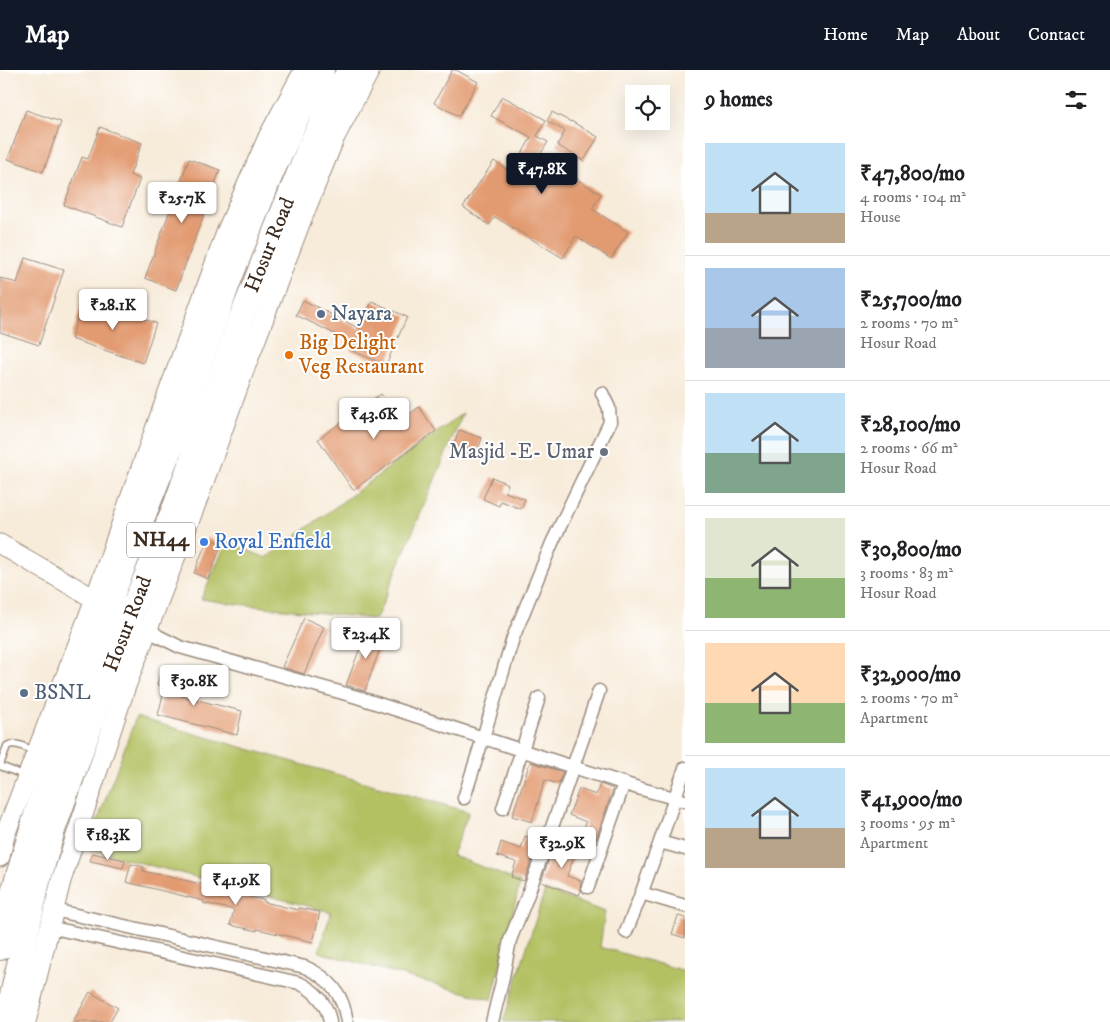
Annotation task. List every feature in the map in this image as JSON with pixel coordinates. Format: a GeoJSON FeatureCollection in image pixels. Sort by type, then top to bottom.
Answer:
{"type":"FeatureCollection","features":[{"type":"Feature","properties":{"kind":"highway","name":"Hosur Road"},"geometry":{"type":"LineString","coordinates":[[0,948],[10,904],[37,812],[102,603],[173,441],[228,283],[264,192],[297,118],[322,70]]}},
{"type":"Feature","properties":{"kind":"highway","name":"Hosur Road"},"geometry":{"type":"LineString","coordinates":[[6,1022],[38,882],[53,830],[144,620],[176,504],[240,319],[308,151],[334,96],[350,70]]}},
{"type":"Feature","properties":{"kind":"street"},"geometry":{"type":"LineString","coordinates":[[0,857],[5,836],[37,752],[102,603],[139,474],[228,230],[268,137],[304,70]]}},
{"type":"Feature","properties":{"kind":"street"},"geometry":{"type":"LineString","coordinates":[[26,1022],[61,881],[126,686],[144,620],[197,501],[301,221],[335,137],[370,70]]}},
{"type":"Feature","properties":{"kind":"street"},"geometry":{"type":"LineString","coordinates":[[464,798],[513,638],[552,543],[610,422],[609,408],[602,393]]}},
{"type":"Feature","properties":{"kind":"street"},"geometry":{"type":"LineString","coordinates":[[0,544],[102,603],[144,620],[158,636],[180,647],[357,697],[680,800]]}},
{"type":"Feature","properties":{"kind":"street"},"geometry":{"type":"LineString","coordinates":[[492,1022],[510,940],[527,897],[599,691]]}},
{"type":"Feature","properties":{"kind":"street"},"geometry":{"type":"LineString","coordinates":[[503,808],[539,698]]}},
{"type":"Feature","properties":{"kind":"street"},"geometry":{"type":"LineString","coordinates":[[626,932],[660,842],[680,800],[685,768]]}},
{"type":"Feature","properties":{"kind":"street"},"geometry":{"type":"LineString","coordinates":[[588,887],[624,783]]}},
{"type":"Feature","properties":{"kind":"street"},"geometry":{"type":"LineString","coordinates":[[660,842],[685,849]]}},
{"type":"Feature","properties":{"kind":"street"},"geometry":{"type":"LineString","coordinates":[[641,892],[685,906]]}},
{"type":"Feature","properties":{"kind":"street"},"geometry":{"type":"LineString","coordinates":[[51,919],[299,983],[312,990],[322,1001],[330,1022]]}},
{"type":"Feature","properties":{"kind":"street"},"geometry":{"type":"LineString","coordinates":[[51,919],[305,967],[322,976],[336,991],[345,1008],[347,1022]]}},
{"type":"Feature","properties":{"kind":"lane"},"geometry":{"type":"LineString","coordinates":[[28,776],[0,766],[7,746],[12,744],[37,752]]}},
{"type":"Feature","properties":{"kind":"green space"},"geometry":{"type":"Polygon","coordinates":[[[463,413],[376,619],[201,599],[227,541],[266,558],[463,413]]]}},
{"type":"Feature","properties":{"kind":"green space"},"geometry":{"type":"Polygon","coordinates":[[[136,717],[469,812],[452,855],[520,882],[492,1000],[319,952],[331,912],[87,849],[136,717]]]}},
{"type":"Feature","properties":{"kind":"green space"},"geometry":{"type":"Polygon","coordinates":[[[545,890],[605,912],[600,947],[685,971],[685,1022],[503,1022],[545,890]]]}},
{"type":"Feature","properties":{"kind":"building"},"geometry":{"type":"Polygon","coordinates":[[[452,70],[456,70],[478,82],[459,116],[434,103],[452,70]]]}},
{"type":"Feature","properties":{"kind":"building"},"geometry":{"type":"Polygon","coordinates":[[[502,96],[546,120],[537,136],[548,142],[540,155],[541,157],[601,194],[592,209],[628,232],[611,259],[576,236],[563,258],[495,217],[489,225],[463,207],[494,161],[512,173],[531,137],[491,116],[502,96]]]}},
{"type":"Feature","properties":{"kind":"building"},"geometry":{"type":"Polygon","coordinates":[[[26,110],[61,122],[43,172],[8,159],[26,110]]]}},
{"type":"Feature","properties":{"kind":"building"},"geometry":{"type":"Polygon","coordinates":[[[552,112],[598,137],[584,161],[557,145],[565,131],[547,121],[552,112]]]}},
{"type":"Feature","properties":{"kind":"building"},"geometry":{"type":"Polygon","coordinates":[[[100,127],[142,143],[130,175],[140,179],[122,227],[64,205],[82,157],[88,159],[100,127]]]}},
{"type":"Feature","properties":{"kind":"building"},"geometry":{"type":"Polygon","coordinates":[[[189,159],[220,170],[176,290],[145,278],[189,159]]]}},
{"type":"Feature","properties":{"kind":"building"},"geometry":{"type":"Polygon","coordinates":[[[25,258],[64,270],[39,345],[0,332],[0,278],[17,283],[25,258]]]}},
{"type":"Feature","properties":{"kind":"building"},"geometry":{"type":"Polygon","coordinates":[[[83,300],[156,323],[143,363],[71,339],[83,300]]]}},
{"type":"Feature","properties":{"kind":"building"},"geometry":{"type":"Polygon","coordinates":[[[303,300],[360,329],[372,301],[407,317],[386,365],[350,350],[353,343],[296,315],[303,300]]]}},
{"type":"Feature","properties":{"kind":"building"},"geometry":{"type":"Polygon","coordinates":[[[381,394],[400,421],[419,407],[436,431],[353,490],[318,439],[381,394]]]}},
{"type":"Feature","properties":{"kind":"building"},"geometry":{"type":"Polygon","coordinates":[[[459,430],[482,438],[475,458],[452,450],[459,430]]]}},
{"type":"Feature","properties":{"kind":"building"},"geometry":{"type":"Polygon","coordinates":[[[492,477],[508,484],[505,492],[525,499],[521,509],[501,501],[499,506],[483,499],[492,477]]]}},
{"type":"Feature","properties":{"kind":"building"},"geometry":{"type":"Polygon","coordinates":[[[208,538],[222,544],[208,579],[194,573],[208,538]]]}},
{"type":"Feature","properties":{"kind":"building"},"geometry":{"type":"Polygon","coordinates":[[[304,618],[324,627],[304,674],[282,667],[304,618]]]}},
{"type":"Feature","properties":{"kind":"building"},"geometry":{"type":"Polygon","coordinates":[[[368,627],[385,634],[365,691],[346,685],[368,627]]]}},
{"type":"Feature","properties":{"kind":"building"},"geometry":{"type":"Polygon","coordinates":[[[161,669],[186,675],[181,696],[242,711],[237,735],[158,715],[165,687],[157,685],[161,669]]]}},
{"type":"Feature","properties":{"kind":"building"},"geometry":{"type":"Polygon","coordinates":[[[530,762],[563,772],[558,784],[545,780],[532,822],[512,816],[530,762]]]}},
{"type":"Feature","properties":{"kind":"building"},"geometry":{"type":"Polygon","coordinates":[[[600,784],[613,789],[596,839],[582,834],[586,822],[569,815],[579,789],[596,795],[600,784]]]}},
{"type":"Feature","properties":{"kind":"building"},"geometry":{"type":"Polygon","coordinates":[[[525,836],[539,840],[524,881],[511,877],[516,862],[497,856],[501,842],[521,849],[525,836]]]}},
{"type":"Feature","properties":{"kind":"building"},"geometry":{"type":"Polygon","coordinates":[[[560,842],[577,848],[567,876],[581,881],[579,895],[541,882],[554,845],[558,846],[560,842]]]}},
{"type":"Feature","properties":{"kind":"building"},"geometry":{"type":"Polygon","coordinates":[[[92,853],[125,860],[123,868],[90,861],[92,853]]]}},
{"type":"Feature","properties":{"kind":"building"},"geometry":{"type":"Polygon","coordinates":[[[131,864],[144,867],[143,871],[228,890],[228,892],[264,900],[264,902],[298,910],[299,908],[320,912],[313,942],[230,925],[234,910],[126,882],[131,864]]]}},
{"type":"Feature","properties":{"kind":"building"},"geometry":{"type":"Polygon","coordinates":[[[678,916],[685,918],[685,938],[672,934],[678,916]]]}},
{"type":"Feature","properties":{"kind":"building"},"geometry":{"type":"Polygon","coordinates":[[[90,992],[118,1008],[110,1022],[73,1022],[90,992]]]}},
{"type":"Feature","properties":{"kind":"place","name":"Nayara"},"geometry":{"type":"Point","coordinates":[321,314]}},
{"type":"Feature","properties":{"kind":"place","name":"Big Delight Veg Restaurant"},"geometry":{"type":"Point","coordinates":[289,355]}},
{"type":"Feature","properties":{"kind":"place","name":"Masjid -E- Umar"},"geometry":{"type":"Point","coordinates":[604,452]}},
{"type":"Feature","properties":{"kind":"place","name":"Royal Enfield"},"geometry":{"type":"Point","coordinates":[204,542]}},
{"type":"Feature","properties":{"kind":"place","name":"BSNL"},"geometry":{"type":"Point","coordinates":[24,693]}}]}
